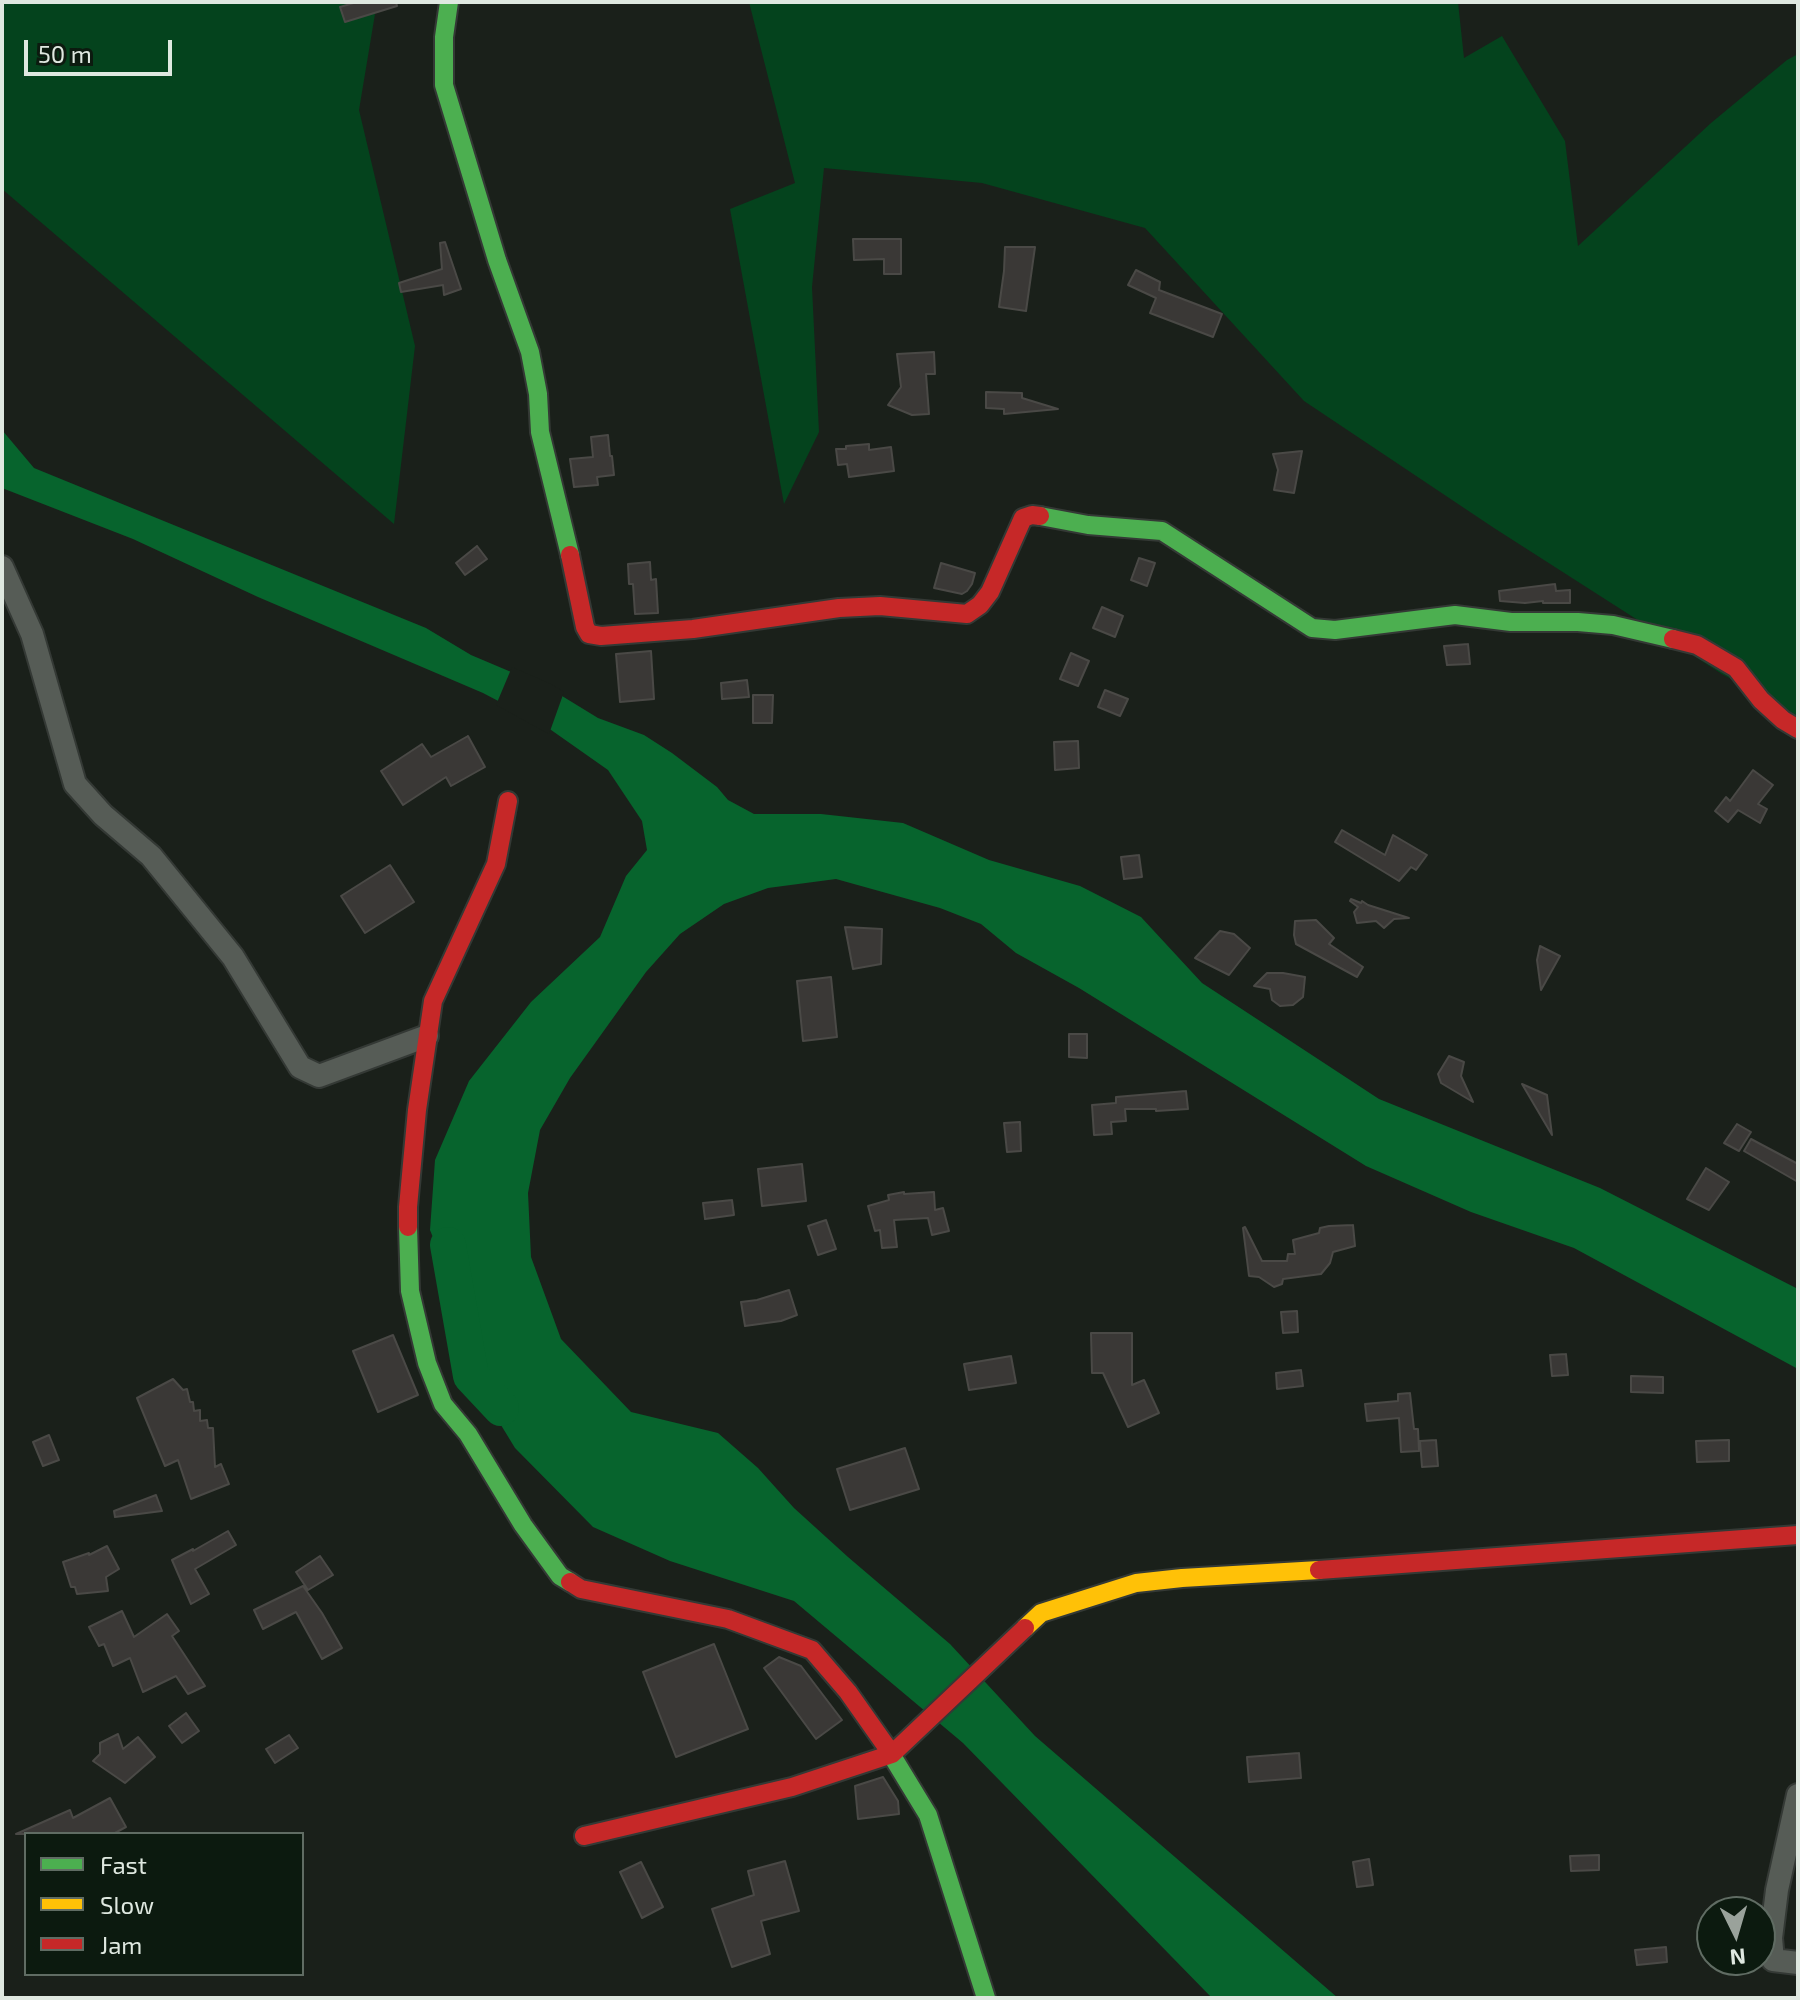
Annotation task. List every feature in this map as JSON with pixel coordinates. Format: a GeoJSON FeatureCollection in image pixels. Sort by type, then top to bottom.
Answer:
{"type":"FeatureCollection","features":[{"type":"Feature","properties":{"kind":"street"},"geometry":{"type":"LineString","coordinates":[[449,2],[444,37],[444,85],[497,260],[530,352],[538,394],[540,432],[589,634],[601,636],[693,629],[839,608],[880,606],[967,614],[980,605],[990,592],[1023,518],[1032,515],[1088,525],[1162,531],[1312,628],[1335,630],[1455,615],[1511,622],[1613,625],[1697,645],[1736,668],[1761,700],[1798,729]]}},
{"type":"Feature","properties":{"kind":"street"},"geometry":{"type":"LineString","coordinates":[[2,567],[32,634],[75,784],[103,815],[151,856],[233,957],[300,1067],[319,1076],[427,1036]]}},
{"type":"Feature","properties":{"kind":"street"},"geometry":{"type":"LineString","coordinates":[[508,801],[496,864],[433,1001],[417,1110],[408,1207],[410,1291],[427,1363],[443,1404],[468,1434],[523,1525],[560,1576],[581,1589],[728,1619],[812,1650],[896,1750],[928,1815],[986,1998]]}},
{"type":"Feature","properties":{"kind":"street"},"geometry":{"type":"LineString","coordinates":[[584,1836],[792,1787],[896,1750],[1041,1613],[1136,1583],[1798,1535]]}},
{"type":"Feature","properties":{"kind":"street"},"geometry":{"type":"LineString","coordinates":[[1798,1795],[1777,1890],[1771,1938],[1773,1960],[1798,1963]]}},
{"type":"Feature","properties":{"kind":"shaded area"},"geometry":{"type":"Polygon","coordinates":[[[2,2],[377,2],[359,110],[415,346],[394,524],[2,189],[2,2]]]}},
{"type":"Feature","properties":{"kind":"shaded area"},"geometry":{"type":"Polygon","coordinates":[[[749,2],[1458,2],[1464,58],[1502,36],[1565,141],[1578,246],[1711,123],[1798,54],[1798,716],[1722,674],[1494,528],[1304,401],[1145,228],[982,183],[824,168],[812,287],[819,432],[784,504],[730,209],[795,183],[749,2]]]}},
{"type":"Feature","properties":{"kind":"shaded area"},"geometry":{"type":"Polygon","coordinates":[[[2,430],[34,468],[426,628],[471,655],[549,688],[598,718],[644,735],[717,787],[728,800],[754,814],[821,814],[903,823],[989,860],[1080,886],[1141,917],[1202,983],[1379,1099],[1600,1188],[1798,1289],[1798,1369],[1574,1248],[1471,1212],[1366,1166],[1079,988],[1016,953],[981,924],[940,908],[836,879],[768,888],[724,904],[680,934],[646,972],[570,1078],[540,1130],[528,1193],[531,1257],[561,1339],[631,1412],[718,1433],[758,1468],[794,1508],[950,1644],[1035,1736],[1338,1998],[1212,1998],[963,1743],[794,1601],[670,1561],[593,1527],[515,1448],[471,1376],[456,1295],[430,1230],[435,1160],[469,1081],[531,1002],[600,937],[626,876],[647,850],[642,821],[608,770],[544,725],[483,693],[258,597],[133,539],[2,488],[2,430]]]}},
{"type":"Feature","properties":{"kind":"pier"},"geometry":{"type":"Polygon","coordinates":[[[512,667],[564,692],[549,734],[496,705],[512,667]]]}},
{"type":"Feature","properties":{"kind":"building"},"geometry":{"type":"Polygon","coordinates":[[[357,2],[396,2],[397,6],[345,22],[340,7],[357,2]]]}},
{"type":"Feature","properties":{"kind":"building"},"geometry":{"type":"Polygon","coordinates":[[[853,239],[901,239],[901,274],[884,274],[884,259],[854,260],[853,239]]]}},
{"type":"Feature","properties":{"kind":"building"},"geometry":{"type":"Polygon","coordinates":[[[445,242],[461,289],[444,295],[443,285],[401,292],[399,283],[442,269],[440,243],[445,242]]]}},
{"type":"Feature","properties":{"kind":"building"},"geometry":{"type":"Polygon","coordinates":[[[1005,247],[1035,247],[1026,311],[999,307],[1005,247]]]}},
{"type":"Feature","properties":{"kind":"building"},"geometry":{"type":"Polygon","coordinates":[[[1136,270],[1160,282],[1159,290],[1222,314],[1213,337],[1150,313],[1156,298],[1128,285],[1136,270]]]}},
{"type":"Feature","properties":{"kind":"building"},"geometry":{"type":"Polygon","coordinates":[[[934,352],[935,374],[926,374],[929,414],[912,415],[888,405],[901,387],[897,354],[934,352]]]}},
{"type":"Feature","properties":{"kind":"building"},"geometry":{"type":"Polygon","coordinates":[[[986,392],[1022,393],[1022,398],[1058,409],[1004,414],[1004,409],[986,408],[986,392]]]}},
{"type":"Feature","properties":{"kind":"building"},"geometry":{"type":"Polygon","coordinates":[[[608,435],[614,475],[597,477],[598,485],[574,487],[570,459],[593,457],[591,437],[608,435]]]}},
{"type":"Feature","properties":{"kind":"building"},"geometry":{"type":"Polygon","coordinates":[[[869,444],[869,450],[891,447],[894,471],[849,477],[847,464],[838,465],[836,449],[869,444]]]}},
{"type":"Feature","properties":{"kind":"building"},"geometry":{"type":"Polygon","coordinates":[[[1302,451],[1294,493],[1274,490],[1278,470],[1273,454],[1302,451]]]}},
{"type":"Feature","properties":{"kind":"building"},"geometry":{"type":"Polygon","coordinates":[[[477,546],[487,559],[465,575],[456,563],[477,546]]]}},
{"type":"Feature","properties":{"kind":"building"},"geometry":{"type":"Polygon","coordinates":[[[1139,558],[1155,563],[1147,586],[1131,580],[1139,558]]]}},
{"type":"Feature","properties":{"kind":"building"},"geometry":{"type":"Polygon","coordinates":[[[650,562],[651,580],[656,579],[658,613],[635,614],[628,564],[650,562]]]}},
{"type":"Feature","properties":{"kind":"building"},"geometry":{"type":"Polygon","coordinates":[[[941,563],[975,573],[967,591],[962,594],[934,588],[941,563]]]}},
{"type":"Feature","properties":{"kind":"building"},"geometry":{"type":"Polygon","coordinates":[[[1555,584],[1556,591],[1570,590],[1570,603],[1500,601],[1499,591],[1555,584]]]}},
{"type":"Feature","properties":{"kind":"building"},"geometry":{"type":"Polygon","coordinates":[[[1102,607],[1123,616],[1115,637],[1093,628],[1102,607]]]}},
{"type":"Feature","properties":{"kind":"building"},"geometry":{"type":"Polygon","coordinates":[[[1468,644],[1470,664],[1447,665],[1444,646],[1468,644]]]}},
{"type":"Feature","properties":{"kind":"building"},"geometry":{"type":"Polygon","coordinates":[[[651,651],[654,699],[620,702],[616,654],[651,651]]]}},
{"type":"Feature","properties":{"kind":"building"},"geometry":{"type":"Polygon","coordinates":[[[1071,653],[1089,661],[1078,686],[1060,679],[1071,653]]]}},
{"type":"Feature","properties":{"kind":"building"},"geometry":{"type":"Polygon","coordinates":[[[747,680],[749,697],[722,699],[721,683],[747,680]]]}},
{"type":"Feature","properties":{"kind":"building"},"geometry":{"type":"Polygon","coordinates":[[[1105,690],[1128,699],[1120,716],[1098,707],[1105,690]]]}},
{"type":"Feature","properties":{"kind":"building"},"geometry":{"type":"Polygon","coordinates":[[[753,695],[773,695],[772,723],[753,723],[753,695]]]}},
{"type":"Feature","properties":{"kind":"building"},"geometry":{"type":"Polygon","coordinates":[[[468,736],[485,767],[451,786],[446,777],[403,805],[381,771],[422,744],[431,757],[468,736]]]}},
{"type":"Feature","properties":{"kind":"building"},"geometry":{"type":"Polygon","coordinates":[[[1078,741],[1079,768],[1055,770],[1054,742],[1078,741]]]}},
{"type":"Feature","properties":{"kind":"building"},"geometry":{"type":"Polygon","coordinates":[[[1753,770],[1773,785],[1758,804],[1767,809],[1760,823],[1738,810],[1728,822],[1715,811],[1726,797],[1730,801],[1753,770]]]}},
{"type":"Feature","properties":{"kind":"building"},"geometry":{"type":"Polygon","coordinates":[[[1342,830],[1385,855],[1393,835],[1427,855],[1416,870],[1411,867],[1399,881],[1335,842],[1342,830]]]}},
{"type":"Feature","properties":{"kind":"building"},"geometry":{"type":"Polygon","coordinates":[[[1139,855],[1142,877],[1124,879],[1121,857],[1139,855]]]}},
{"type":"Feature","properties":{"kind":"building"},"geometry":{"type":"Polygon","coordinates":[[[390,865],[414,902],[365,933],[341,896],[390,865]]]}},
{"type":"Feature","properties":{"kind":"building"},"geometry":{"type":"Polygon","coordinates":[[[1351,899],[1409,918],[1394,919],[1384,928],[1376,921],[1357,923],[1354,912],[1358,907],[1351,899]]]}},
{"type":"Feature","properties":{"kind":"building"},"geometry":{"type":"Polygon","coordinates":[[[1316,920],[1334,938],[1329,944],[1363,967],[1357,977],[1296,944],[1295,921],[1316,920]]]}},
{"type":"Feature","properties":{"kind":"building"},"geometry":{"type":"Polygon","coordinates":[[[845,927],[882,929],[881,964],[853,969],[845,927]]]}},
{"type":"Feature","properties":{"kind":"building"},"geometry":{"type":"Polygon","coordinates":[[[1220,931],[1234,934],[1250,948],[1229,975],[1195,958],[1220,931]]]}},
{"type":"Feature","properties":{"kind":"building"},"geometry":{"type":"Polygon","coordinates":[[[1540,946],[1560,956],[1541,990],[1537,960],[1540,946]]]}},
{"type":"Feature","properties":{"kind":"building"},"geometry":{"type":"Polygon","coordinates":[[[1267,973],[1305,977],[1303,997],[1293,1005],[1280,1006],[1272,1000],[1270,989],[1254,986],[1267,973]]]}},
{"type":"Feature","properties":{"kind":"building"},"geometry":{"type":"Polygon","coordinates":[[[831,977],[837,1037],[803,1041],[797,981],[831,977]]]}},
{"type":"Feature","properties":{"kind":"building"},"geometry":{"type":"Polygon","coordinates":[[[1069,1034],[1087,1034],[1087,1058],[1069,1057],[1069,1034]]]}},
{"type":"Feature","properties":{"kind":"building"},"geometry":{"type":"Polygon","coordinates":[[[1449,1056],[1464,1062],[1461,1076],[1473,1102],[1441,1083],[1438,1074],[1449,1056]]]}},
{"type":"Feature","properties":{"kind":"building"},"geometry":{"type":"Polygon","coordinates":[[[1522,1084],[1547,1095],[1552,1135],[1522,1084]]]}},
{"type":"Feature","properties":{"kind":"building"},"geometry":{"type":"Polygon","coordinates":[[[1186,1091],[1188,1109],[1125,1109],[1126,1121],[1111,1122],[1112,1134],[1094,1135],[1092,1105],[1116,1103],[1116,1097],[1186,1091]]]}},
{"type":"Feature","properties":{"kind":"building"},"geometry":{"type":"Polygon","coordinates":[[[1020,1122],[1021,1151],[1007,1152],[1004,1123],[1020,1122]]]}},
{"type":"Feature","properties":{"kind":"building"},"geometry":{"type":"Polygon","coordinates":[[[1737,1124],[1751,1132],[1739,1151],[1724,1143],[1737,1124]]]}},
{"type":"Feature","properties":{"kind":"building"},"geometry":{"type":"Polygon","coordinates":[[[1751,1139],[1798,1164],[1798,1182],[1744,1151],[1751,1139]]]}},
{"type":"Feature","properties":{"kind":"building"},"geometry":{"type":"Polygon","coordinates":[[[802,1164],[806,1201],[762,1206],[758,1169],[802,1164]]]}},
{"type":"Feature","properties":{"kind":"building"},"geometry":{"type":"Polygon","coordinates":[[[1706,1168],[1729,1182],[1709,1210],[1687,1199],[1706,1168]]]}},
{"type":"Feature","properties":{"kind":"building"},"geometry":{"type":"Polygon","coordinates":[[[934,1192],[935,1210],[943,1208],[949,1231],[932,1235],[928,1218],[894,1220],[897,1247],[882,1248],[880,1230],[875,1231],[868,1206],[889,1200],[888,1195],[934,1192]]]}},
{"type":"Feature","properties":{"kind":"building"},"geometry":{"type":"Polygon","coordinates":[[[732,1200],[734,1215],[705,1219],[703,1203],[732,1200]]]}},
{"type":"Feature","properties":{"kind":"building"},"geometry":{"type":"Polygon","coordinates":[[[826,1220],[836,1249],[818,1255],[808,1226],[826,1220]]]}},
{"type":"Feature","properties":{"kind":"building"},"geometry":{"type":"Polygon","coordinates":[[[1353,1225],[1355,1246],[1333,1252],[1330,1263],[1321,1274],[1283,1279],[1282,1284],[1274,1287],[1259,1277],[1249,1276],[1245,1227],[1262,1261],[1287,1261],[1288,1254],[1295,1254],[1293,1240],[1319,1233],[1320,1228],[1353,1225]]]}},
{"type":"Feature","properties":{"kind":"building"},"geometry":{"type":"Polygon","coordinates":[[[789,1290],[797,1315],[781,1321],[745,1326],[741,1302],[789,1290]]]}},
{"type":"Feature","properties":{"kind":"building"},"geometry":{"type":"Polygon","coordinates":[[[1297,1311],[1298,1332],[1283,1333],[1281,1312],[1297,1311]]]}},
{"type":"Feature","properties":{"kind":"building"},"geometry":{"type":"Polygon","coordinates":[[[1091,1333],[1132,1333],[1132,1385],[1144,1380],[1159,1413],[1128,1427],[1103,1373],[1092,1373],[1091,1333]]]}},
{"type":"Feature","properties":{"kind":"building"},"geometry":{"type":"Polygon","coordinates":[[[393,1335],[418,1395],[378,1412],[353,1351],[393,1335]]]}},
{"type":"Feature","properties":{"kind":"building"},"geometry":{"type":"Polygon","coordinates":[[[1566,1354],[1568,1375],[1552,1376],[1550,1355],[1566,1354]]]}},
{"type":"Feature","properties":{"kind":"building"},"geometry":{"type":"Polygon","coordinates":[[[1011,1356],[1016,1383],[969,1390],[964,1364],[1011,1356]]]}},
{"type":"Feature","properties":{"kind":"building"},"geometry":{"type":"Polygon","coordinates":[[[1301,1370],[1303,1386],[1277,1389],[1276,1373],[1301,1370]]]}},
{"type":"Feature","properties":{"kind":"building"},"geometry":{"type":"Polygon","coordinates":[[[1631,1376],[1663,1377],[1663,1393],[1631,1392],[1631,1376]]]}},
{"type":"Feature","properties":{"kind":"building"},"geometry":{"type":"Polygon","coordinates":[[[173,1379],[183,1390],[187,1389],[194,1411],[200,1410],[200,1421],[207,1420],[208,1428],[213,1428],[215,1467],[221,1464],[229,1484],[191,1499],[178,1460],[165,1466],[137,1398],[173,1379]]]}},
{"type":"Feature","properties":{"kind":"building"},"geometry":{"type":"Polygon","coordinates":[[[1410,1393],[1419,1451],[1401,1452],[1399,1418],[1367,1421],[1365,1404],[1398,1401],[1398,1394],[1410,1393]]]}},
{"type":"Feature","properties":{"kind":"building"},"geometry":{"type":"Polygon","coordinates":[[[49,1435],[59,1460],[43,1466],[33,1442],[49,1435]]]}},
{"type":"Feature","properties":{"kind":"building"},"geometry":{"type":"Polygon","coordinates":[[[1436,1440],[1438,1466],[1422,1467],[1420,1441],[1436,1440]]]}},
{"type":"Feature","properties":{"kind":"building"},"geometry":{"type":"Polygon","coordinates":[[[1729,1440],[1729,1461],[1697,1462],[1696,1441],[1729,1440]]]}},
{"type":"Feature","properties":{"kind":"building"},"geometry":{"type":"Polygon","coordinates":[[[905,1448],[919,1489],[850,1510],[837,1469],[905,1448]]]}},
{"type":"Feature","properties":{"kind":"building"},"geometry":{"type":"Polygon","coordinates":[[[156,1495],[162,1511],[115,1517],[114,1511],[156,1495]]]}},
{"type":"Feature","properties":{"kind":"building"},"geometry":{"type":"Polygon","coordinates":[[[228,1531],[236,1545],[195,1569],[209,1594],[191,1604],[172,1560],[228,1531]]]}},
{"type":"Feature","properties":{"kind":"building"},"geometry":{"type":"Polygon","coordinates":[[[107,1546],[119,1569],[106,1577],[108,1591],[77,1594],[75,1587],[71,1587],[63,1562],[107,1546]]]}},
{"type":"Feature","properties":{"kind":"building"},"geometry":{"type":"Polygon","coordinates":[[[320,1556],[333,1575],[308,1590],[296,1572],[320,1556]]]}},
{"type":"Feature","properties":{"kind":"building"},"geometry":{"type":"Polygon","coordinates":[[[303,1586],[342,1648],[322,1659],[296,1612],[263,1629],[254,1610],[303,1586]]]}},
{"type":"Feature","properties":{"kind":"building"},"geometry":{"type":"Polygon","coordinates":[[[122,1611],[134,1637],[167,1614],[179,1631],[172,1636],[205,1686],[188,1694],[176,1676],[143,1692],[130,1658],[113,1666],[104,1644],[99,1646],[89,1627],[122,1611]]]}},
{"type":"Feature","properties":{"kind":"building"},"geometry":{"type":"Polygon","coordinates":[[[714,1644],[748,1729],[676,1757],[643,1672],[714,1644]]]}},
{"type":"Feature","properties":{"kind":"building"},"geometry":{"type":"Polygon","coordinates":[[[779,1657],[801,1666],[842,1720],[816,1739],[764,1668],[779,1657]]]}},
{"type":"Feature","properties":{"kind":"building"},"geometry":{"type":"Polygon","coordinates":[[[186,1713],[199,1731],[182,1743],[169,1726],[186,1713]]]}},
{"type":"Feature","properties":{"kind":"building"},"geometry":{"type":"Polygon","coordinates":[[[118,1734],[123,1749],[138,1737],[155,1757],[125,1783],[93,1761],[100,1754],[100,1743],[118,1734]]]}},
{"type":"Feature","properties":{"kind":"building"},"geometry":{"type":"Polygon","coordinates":[[[289,1735],[298,1748],[275,1763],[266,1749],[289,1735]]]}},
{"type":"Feature","properties":{"kind":"building"},"geometry":{"type":"Polygon","coordinates":[[[1299,1753],[1301,1778],[1249,1782],[1247,1757],[1299,1753]]]}},
{"type":"Feature","properties":{"kind":"building"},"geometry":{"type":"Polygon","coordinates":[[[883,1777],[898,1801],[899,1814],[858,1819],[855,1786],[883,1777]]]}},
{"type":"Feature","properties":{"kind":"building"},"geometry":{"type":"Polygon","coordinates":[[[110,1798],[126,1827],[117,1832],[16,1834],[70,1810],[73,1818],[110,1798]]]}},
{"type":"Feature","properties":{"kind":"building"},"geometry":{"type":"Polygon","coordinates":[[[1599,1855],[1599,1870],[1571,1871],[1570,1856],[1599,1855]]]}},
{"type":"Feature","properties":{"kind":"building"},"geometry":{"type":"Polygon","coordinates":[[[1369,1859],[1373,1885],[1357,1887],[1353,1862],[1369,1859]]]}},
{"type":"Feature","properties":{"kind":"building"},"geometry":{"type":"Polygon","coordinates":[[[785,1861],[799,1911],[761,1921],[770,1954],[732,1967],[712,1909],[754,1895],[748,1871],[785,1861]]]}},
{"type":"Feature","properties":{"kind":"building"},"geometry":{"type":"Polygon","coordinates":[[[641,1862],[663,1907],[642,1918],[620,1872],[641,1862]]]}},
{"type":"Feature","properties":{"kind":"building"},"geometry":{"type":"Polygon","coordinates":[[[1666,1947],[1667,1962],[1637,1965],[1635,1950],[1666,1947]]]}},
{"type":"Feature","properties":{"kind":"waterway"},"geometry":{"type":"LineString","coordinates":[[448,1245],[471,1376],[501,1408]]}},
{"type":"Feature","properties":{"kind":"traffic: fast"},"geometry":{"type":"LineString","coordinates":[[449,2],[444,37],[444,85],[497,260],[530,352],[538,394],[540,432],[570,555]]}},
{"type":"Feature","properties":{"kind":"traffic: fast"},"geometry":{"type":"LineString","coordinates":[[1040,516],[1088,525],[1162,531],[1312,628],[1335,630],[1455,615],[1511,622],[1613,625],[1673,639]]}},
{"type":"Feature","properties":{"kind":"traffic: fast"},"geometry":{"type":"LineString","coordinates":[[408,1227],[410,1291],[427,1363],[443,1404],[468,1434],[523,1525],[560,1576],[570,1582]]}},
{"type":"Feature","properties":{"kind":"traffic: fast"},"geometry":{"type":"LineString","coordinates":[[886,1746],[928,1815],[986,1998]]}},
{"type":"Feature","properties":{"kind":"traffic: slow"},"geometry":{"type":"LineString","coordinates":[[1025,1628],[1041,1613],[1136,1583],[1319,1570]]}},
{"type":"Feature","properties":{"kind":"traffic: jam"},"geometry":{"type":"LineString","coordinates":[[570,555],[585,627],[589,634],[601,636],[693,629],[839,608],[880,606],[967,614],[980,605],[990,592],[1023,518],[1040,516]]}},
{"type":"Feature","properties":{"kind":"traffic: jam"},"geometry":{"type":"LineString","coordinates":[[1673,639],[1697,645],[1736,668],[1761,700],[1798,729]]}},
{"type":"Feature","properties":{"kind":"traffic: jam"},"geometry":{"type":"LineString","coordinates":[[408,1227],[417,1110],[433,1001],[496,864],[508,801]]}},
{"type":"Feature","properties":{"kind":"traffic: jam"},"geometry":{"type":"LineString","coordinates":[[1319,1570],[1798,1535]]}},
{"type":"Feature","properties":{"kind":"traffic: jam"},"geometry":{"type":"LineString","coordinates":[[570,1582],[581,1589],[728,1619],[812,1650],[848,1692],[886,1746]]}},
{"type":"Feature","properties":{"kind":"traffic: jam"},"geometry":{"type":"LineString","coordinates":[[584,1836],[792,1787],[892,1754],[1025,1628]]}}]}
